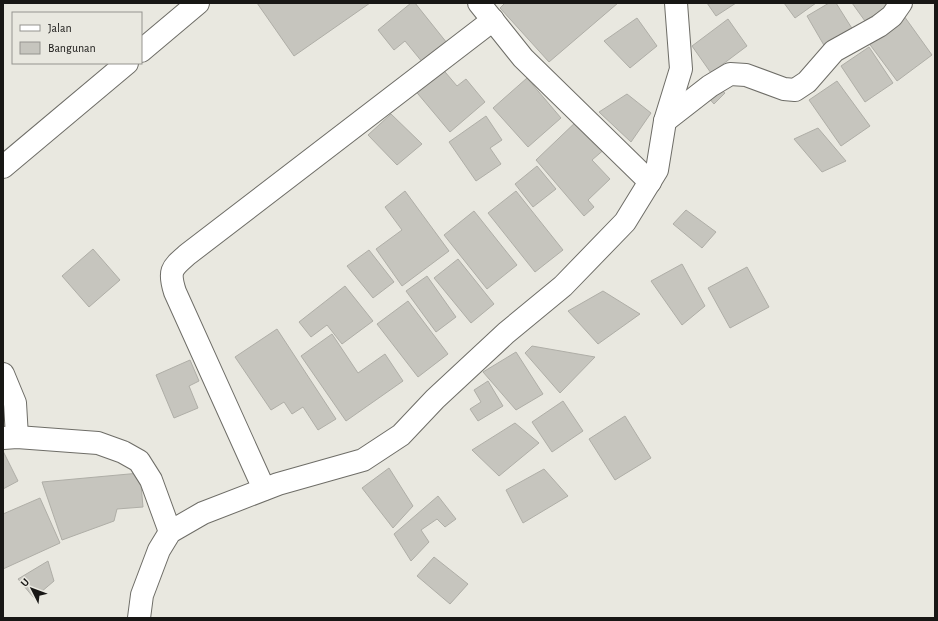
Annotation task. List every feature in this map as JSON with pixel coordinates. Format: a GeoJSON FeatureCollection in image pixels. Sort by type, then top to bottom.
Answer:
{"type":"FeatureCollection","features":[{"type":"Feature","properties":{"kind":"street"},"geometry":{"type":"LineString","coordinates":[[142,50],[198,3]]}},
{"type":"Feature","properties":{"kind":"street"},"geometry":{"type":"LineString","coordinates":[[479,3],[523,58],[650,182]]}},
{"type":"Feature","properties":{"kind":"street"},"geometry":{"type":"LineString","coordinates":[[139,618],[142,595],[158,550],[170,532],[204,513],[264,489],[363,460],[401,435],[435,399],[501,338],[564,286],[625,222],[657,170],[665,122],[681,69],[676,3]]}},
{"type":"Feature","properties":{"kind":"street"},"geometry":{"type":"LineString","coordinates":[[665,122],[710,86],[730,74],[746,75],[784,89],[795,90],[807,82],[834,51],[879,26],[892,16],[901,3]]}},
{"type":"Feature","properties":{"kind":"street"},"geometry":{"type":"LineString","coordinates":[[264,489],[175,292],[171,278],[174,266],[493,20]]}},
{"type":"Feature","properties":{"kind":"street"},"geometry":{"type":"LineString","coordinates":[[3,166],[126,64]]}},
{"type":"Feature","properties":{"kind":"street"},"geometry":{"type":"LineString","coordinates":[[3,374],[15,402],[10,437],[98,443],[123,452],[139,461],[151,480],[170,532]]}},
{"type":"Feature","properties":{"kind":"building"},"geometry":{"type":"Polygon","coordinates":[[[257,3],[370,3],[294,56],[257,3]]]}},
{"type":"Feature","properties":{"kind":"building"},"geometry":{"type":"Polygon","coordinates":[[[411,3],[415,3],[447,43],[423,63],[405,41],[394,50],[378,30],[411,3]]]}},
{"type":"Feature","properties":{"kind":"building"},"geometry":{"type":"Polygon","coordinates":[[[505,3],[618,3],[549,62],[500,8],[505,3]]]}},
{"type":"Feature","properties":{"kind":"building"},"geometry":{"type":"Polygon","coordinates":[[[707,3],[736,3],[716,16],[707,3]]]}},
{"type":"Feature","properties":{"kind":"building"},"geometry":{"type":"Polygon","coordinates":[[[784,3],[816,3],[795,18],[784,3]]]}},
{"type":"Feature","properties":{"kind":"building"},"geometry":{"type":"Polygon","coordinates":[[[829,3],[836,3],[853,30],[825,47],[807,16],[829,3]]]}},
{"type":"Feature","properties":{"kind":"building"},"geometry":{"type":"Polygon","coordinates":[[[852,3],[893,3],[865,21],[852,3]]]}},
{"type":"Feature","properties":{"kind":"building"},"geometry":{"type":"Polygon","coordinates":[[[904,16],[932,55],[897,81],[868,42],[904,16]]]}},
{"type":"Feature","properties":{"kind":"building"},"geometry":{"type":"Polygon","coordinates":[[[637,18],[657,46],[630,68],[604,41],[637,18]]]}},
{"type":"Feature","properties":{"kind":"building"},"geometry":{"type":"Polygon","coordinates":[[[728,19],[747,46],[711,73],[692,46],[728,19]]]}},
{"type":"Feature","properties":{"kind":"building"},"geometry":{"type":"Polygon","coordinates":[[[869,47],[893,83],[865,102],[841,66],[869,47]]]}},
{"type":"Feature","properties":{"kind":"building"},"geometry":{"type":"Polygon","coordinates":[[[440,66],[457,86],[466,79],[485,102],[450,132],[413,88],[440,66]]]}},
{"type":"Feature","properties":{"kind":"building"},"geometry":{"type":"Polygon","coordinates":[[[527,78],[561,118],[528,147],[493,108],[527,78]]]}},
{"type":"Feature","properties":{"kind":"building"},"geometry":{"type":"Polygon","coordinates":[[[837,81],[870,126],[841,146],[809,100],[837,81]]]}},
{"type":"Feature","properties":{"kind":"building"},"geometry":{"type":"Polygon","coordinates":[[[716,86],[725,93],[714,104],[707,96],[716,86]]]}},
{"type":"Feature","properties":{"kind":"building"},"geometry":{"type":"Polygon","coordinates":[[[627,94],[651,113],[631,142],[599,112],[627,94]]]}},
{"type":"Feature","properties":{"kind":"building"},"geometry":{"type":"Polygon","coordinates":[[[391,114],[422,144],[397,165],[368,135],[391,114]]]}},
{"type":"Feature","properties":{"kind":"building"},"geometry":{"type":"Polygon","coordinates":[[[486,116],[502,140],[490,148],[501,164],[476,181],[449,142],[486,116]]]}},
{"type":"Feature","properties":{"kind":"building"},"geometry":{"type":"Polygon","coordinates":[[[580,118],[607,147],[592,160],[610,179],[588,200],[594,207],[584,216],[536,160],[580,118]]]}},
{"type":"Feature","properties":{"kind":"building"},"geometry":{"type":"Polygon","coordinates":[[[818,128],[846,161],[822,172],[794,139],[818,128]]]}},
{"type":"Feature","properties":{"kind":"building"},"geometry":{"type":"Polygon","coordinates":[[[537,166],[556,189],[533,207],[515,184],[537,166]]]}},
{"type":"Feature","properties":{"kind":"building"},"geometry":{"type":"Polygon","coordinates":[[[405,191],[449,251],[402,286],[376,249],[402,230],[385,207],[405,191]]]}},
{"type":"Feature","properties":{"kind":"building"},"geometry":{"type":"Polygon","coordinates":[[[516,191],[563,250],[535,272],[488,213],[516,191]]]}},
{"type":"Feature","properties":{"kind":"building"},"geometry":{"type":"Polygon","coordinates":[[[686,210],[716,232],[702,248],[673,224],[686,210]]]}},
{"type":"Feature","properties":{"kind":"building"},"geometry":{"type":"Polygon","coordinates":[[[474,211],[517,265],[487,289],[444,235],[474,211]]]}},
{"type":"Feature","properties":{"kind":"building"},"geometry":{"type":"Polygon","coordinates":[[[93,249],[120,280],[89,307],[62,276],[93,249]]]}},
{"type":"Feature","properties":{"kind":"building"},"geometry":{"type":"Polygon","coordinates":[[[369,250],[394,282],[373,298],[347,266],[369,250]]]}},
{"type":"Feature","properties":{"kind":"building"},"geometry":{"type":"Polygon","coordinates":[[[458,259],[494,304],[471,323],[434,278],[458,259]]]}},
{"type":"Feature","properties":{"kind":"building"},"geometry":{"type":"Polygon","coordinates":[[[682,264],[705,306],[682,325],[651,281],[682,264]]]}},
{"type":"Feature","properties":{"kind":"building"},"geometry":{"type":"Polygon","coordinates":[[[747,267],[769,307],[730,328],[708,288],[747,267]]]}},
{"type":"Feature","properties":{"kind":"building"},"geometry":{"type":"Polygon","coordinates":[[[427,276],[456,317],[436,332],[406,291],[427,276]]]}},
{"type":"Feature","properties":{"kind":"building"},"geometry":{"type":"Polygon","coordinates":[[[345,286],[373,321],[342,344],[327,325],[311,337],[299,322],[345,286]]]}},
{"type":"Feature","properties":{"kind":"building"},"geometry":{"type":"Polygon","coordinates":[[[603,291],[640,314],[598,344],[568,311],[603,291]]]}},
{"type":"Feature","properties":{"kind":"building"},"geometry":{"type":"Polygon","coordinates":[[[408,301],[448,354],[418,377],[377,324],[408,301]]]}},
{"type":"Feature","properties":{"kind":"building"},"geometry":{"type":"Polygon","coordinates":[[[277,329],[336,419],[318,430],[303,407],[292,414],[284,402],[271,410],[235,357],[277,329]]]}},
{"type":"Feature","properties":{"kind":"building"},"geometry":{"type":"Polygon","coordinates":[[[332,334],[358,373],[385,354],[403,381],[346,421],[301,356],[332,334]]]}},
{"type":"Feature","properties":{"kind":"building"},"geometry":{"type":"Polygon","coordinates":[[[532,346],[595,357],[560,393],[525,353],[532,346]]]}},
{"type":"Feature","properties":{"kind":"building"},"geometry":{"type":"Polygon","coordinates":[[[516,352],[543,394],[516,410],[483,372],[516,352]]]}},
{"type":"Feature","properties":{"kind":"building"},"geometry":{"type":"Polygon","coordinates":[[[190,360],[199,381],[189,386],[198,408],[174,418],[156,375],[190,360]]]}},
{"type":"Feature","properties":{"kind":"building"},"geometry":{"type":"Polygon","coordinates":[[[488,381],[503,406],[478,421],[470,409],[481,402],[474,390],[488,381]]]}},
{"type":"Feature","properties":{"kind":"building"},"geometry":{"type":"Polygon","coordinates":[[[563,401],[583,431],[552,452],[532,422],[563,401]]]}},
{"type":"Feature","properties":{"kind":"building"},"geometry":{"type":"Polygon","coordinates":[[[625,416],[651,458],[615,480],[589,439],[625,416]]]}},
{"type":"Feature","properties":{"kind":"building"},"geometry":{"type":"Polygon","coordinates":[[[515,423],[539,443],[499,476],[472,450],[515,423]]]}},
{"type":"Feature","properties":{"kind":"building"},"geometry":{"type":"Polygon","coordinates":[[[3,451],[18,481],[3,489],[3,451]]]}},
{"type":"Feature","properties":{"kind":"building"},"geometry":{"type":"Polygon","coordinates":[[[389,468],[413,506],[393,528],[362,488],[389,468]]]}},
{"type":"Feature","properties":{"kind":"building"},"geometry":{"type":"Polygon","coordinates":[[[544,469],[568,496],[523,523],[506,490],[544,469]]]}},
{"type":"Feature","properties":{"kind":"building"},"geometry":{"type":"Polygon","coordinates":[[[140,473],[143,507],[117,509],[114,521],[62,540],[42,482],[140,473]]]}},
{"type":"Feature","properties":{"kind":"building"},"geometry":{"type":"Polygon","coordinates":[[[438,496],[456,519],[445,527],[437,519],[421,530],[429,542],[411,561],[394,534],[438,496]]]}},
{"type":"Feature","properties":{"kind":"building"},"geometry":{"type":"Polygon","coordinates":[[[40,498],[60,543],[3,569],[3,514],[40,498]]]}},
{"type":"Feature","properties":{"kind":"building"},"geometry":{"type":"Polygon","coordinates":[[[434,557],[468,584],[450,604],[417,576],[434,557]]]}},
{"type":"Feature","properties":{"kind":"building"},"geometry":{"type":"Polygon","coordinates":[[[48,561],[54,581],[34,598],[18,579],[48,561]]]}}]}
